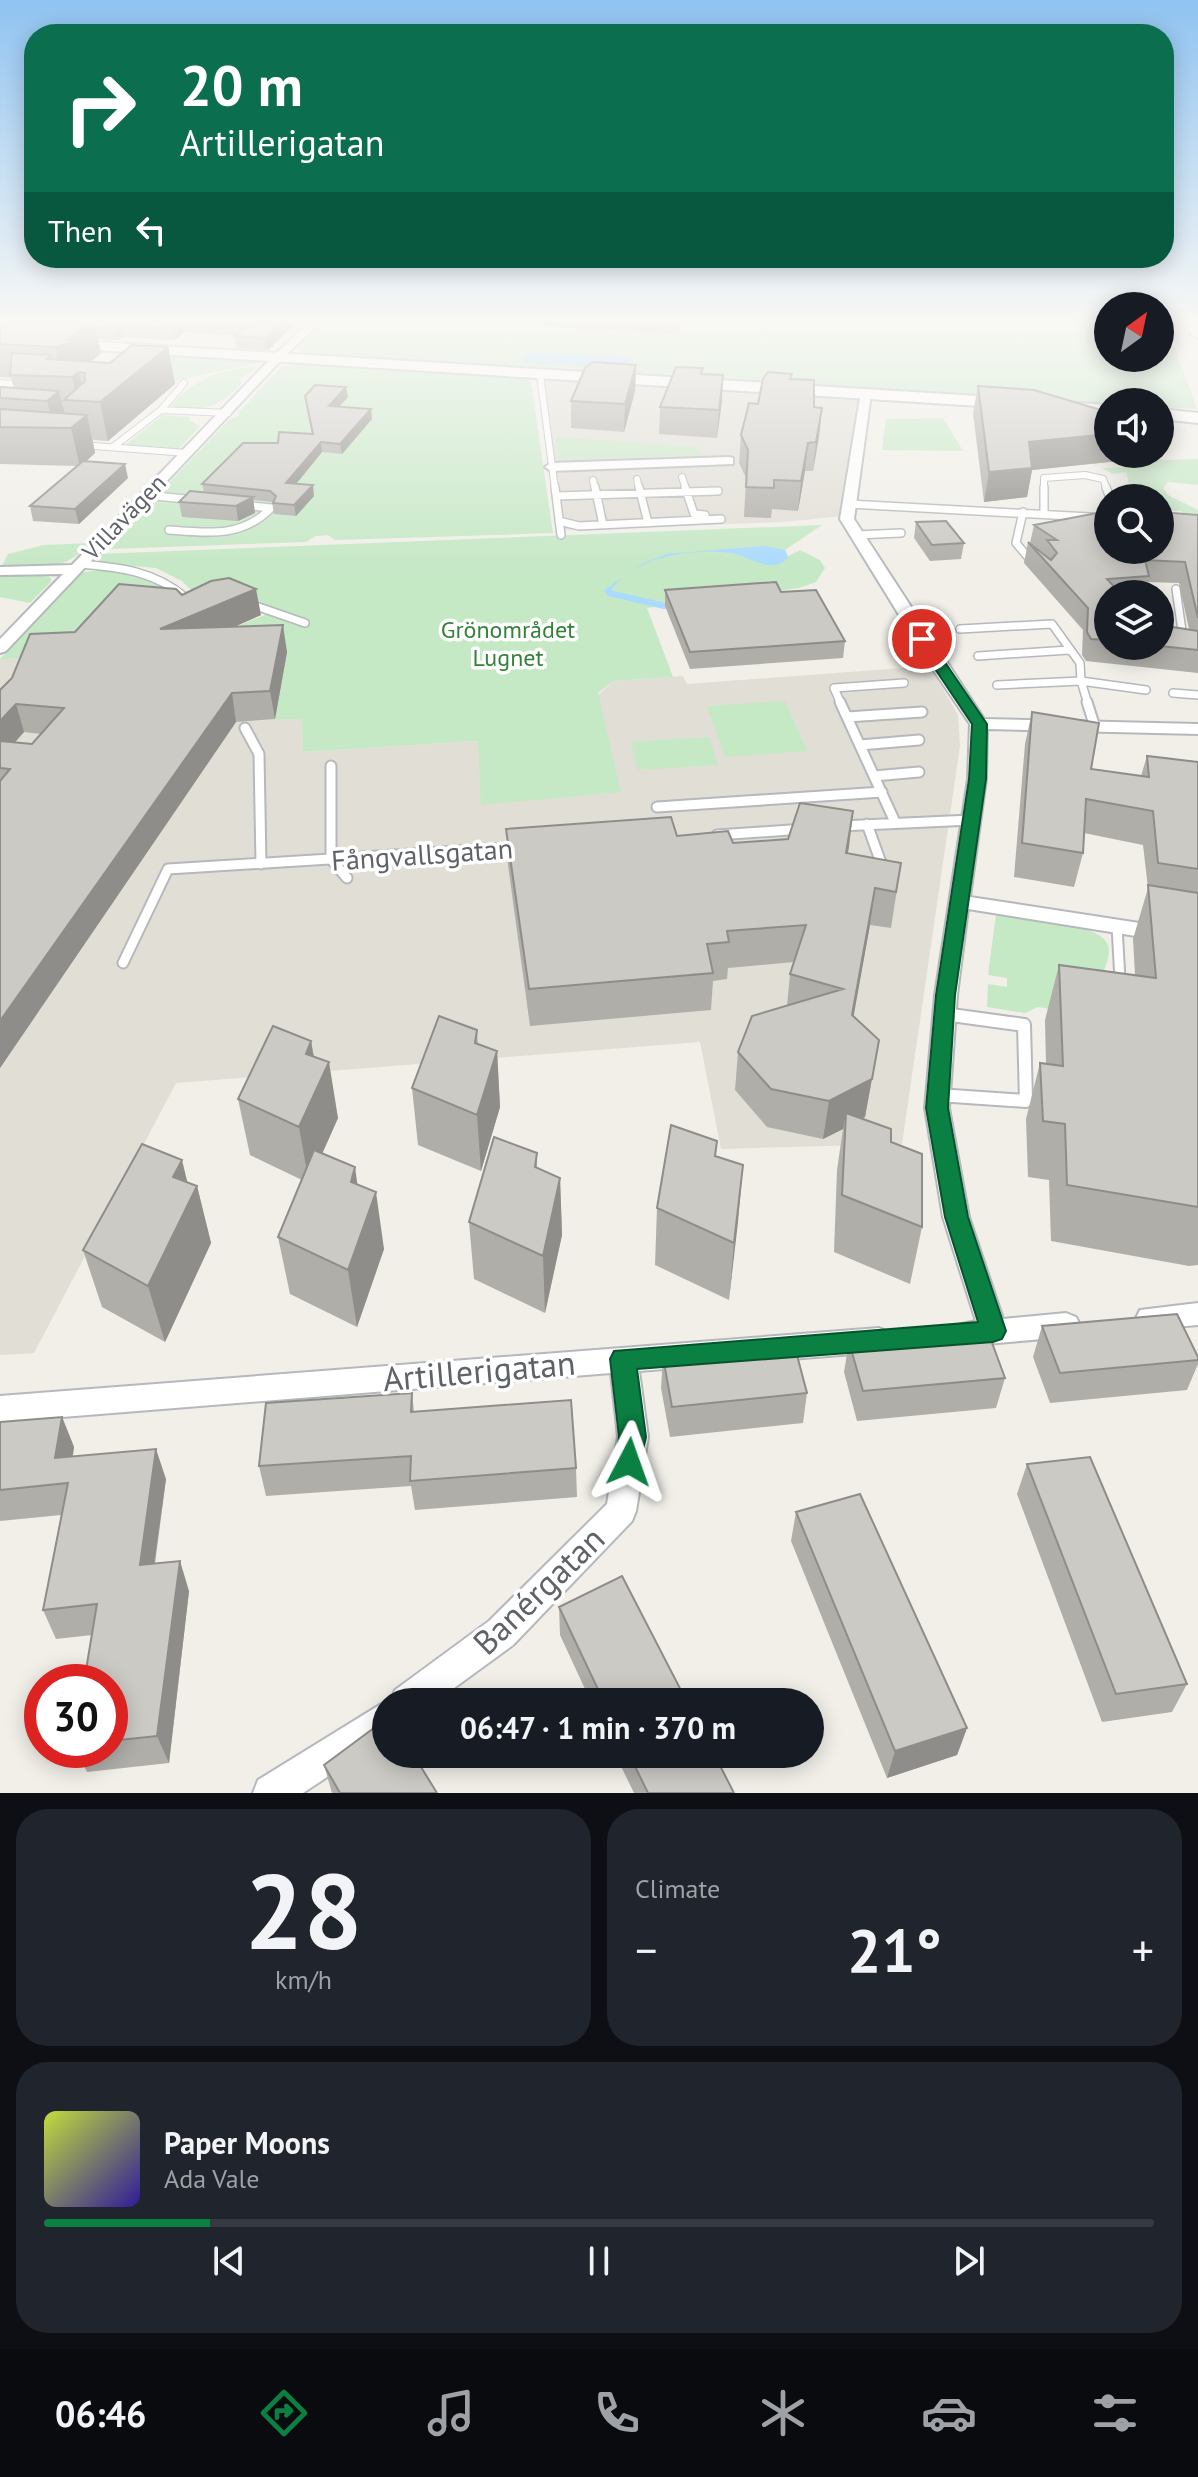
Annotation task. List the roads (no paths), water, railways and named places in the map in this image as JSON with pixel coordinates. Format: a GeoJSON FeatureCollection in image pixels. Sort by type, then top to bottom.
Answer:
{"type":"FeatureCollection","features":[{"type":"Feature","properties":{"kind":"street","name":"Villavägen"},"geometry":{"type":"LineString","coordinates":[[0,648],[236,405]]}},
{"type":"Feature","properties":{"kind":"street"},"geometry":{"type":"LineString","coordinates":[[863,405],[847,519],[979,724],[977,779],[944,1014],[938,1095],[956,1217],[993,1331]]}},
{"type":"Feature","properties":{"kind":"street"},"geometry":{"type":"LineString","coordinates":[[1035,405],[1094,409]]}},
{"type":"Feature","properties":{"kind":"street"},"geometry":{"type":"LineString","coordinates":[[1174,415],[1198,418]]}},
{"type":"Feature","properties":{"kind":"street"},"geometry":{"type":"LineString","coordinates":[[551,467],[729,461]]}},
{"type":"Feature","properties":{"kind":"street"},"geometry":{"type":"LineString","coordinates":[[0,571],[77,566]]}},
{"type":"Feature","properties":{"kind":"street"},"geometry":{"type":"LineString","coordinates":[[979,724],[1094,724],[1198,729]]}},
{"type":"Feature","properties":{"kind":"street"},"geometry":{"type":"LineString","coordinates":[[958,901],[1198,939]]}},
{"type":"Feature","properties":{"kind":"street"},"geometry":{"type":"LineString","coordinates":[[1119,1320],[1198,1314]]}},
{"type":"Feature","properties":{"kind":"street"},"geometry":{"type":"LineString","coordinates":[[930,1336],[1088,1323]]}},
{"type":"Feature","properties":{"kind":"street","name":"Artillerigatan"},"geometry":{"type":"LineString","coordinates":[[0,1409],[899,1338]]}},
{"type":"Feature","properties":{"kind":"street","name":"Banérgatan"},"geometry":{"type":"LineString","coordinates":[[426,1688],[501,1633],[621,1511],[633,1437],[623,1359]]}},
{"type":"Feature","properties":{"kind":"street"},"geometry":{"type":"LineString","coordinates":[[271,1793],[372,1727]]}},
{"type":"Feature","properties":{"kind":"lane"},"geometry":{"type":"LineString","coordinates":[[113,447],[166,405]]}},
{"type":"Feature","properties":{"kind":"lane"},"geometry":{"type":"LineString","coordinates":[[544,405],[561,535]]}},
{"type":"Feature","properties":{"kind":"lane"},"geometry":{"type":"LineString","coordinates":[[161,410],[228,413]]}},
{"type":"Feature","properties":{"kind":"lane"},"geometry":{"type":"LineString","coordinates":[[72,445],[187,453]]}},
{"type":"Feature","properties":{"kind":"lane"},"geometry":{"type":"LineString","coordinates":[[1044,513],[1044,478],[1085,475],[1103,479],[1105,484]]}},
{"type":"Feature","properties":{"kind":"lane"},"geometry":{"type":"LineString","coordinates":[[559,521],[579,526],[721,519],[694,514],[682,477]]}},
{"type":"Feature","properties":{"kind":"lane"},"geometry":{"type":"LineString","coordinates":[[637,479],[648,523]]}},
{"type":"Feature","properties":{"kind":"lane"},"geometry":{"type":"LineString","coordinates":[[593,480],[603,525]]}},
{"type":"Feature","properties":{"kind":"lane"},"geometry":{"type":"LineString","coordinates":[[556,496],[718,491]]}},
{"type":"Feature","properties":{"kind":"lane"},"geometry":{"type":"LineString","coordinates":[[146,495],[201,501]]}},
{"type":"Feature","properties":{"kind":"lane"},"geometry":{"type":"LineString","coordinates":[[169,530],[237,533],[260,522],[271,508],[229,504]]}},
{"type":"Feature","properties":{"kind":"lane"},"geometry":{"type":"LineString","coordinates":[[849,504],[1094,517]]}},
{"type":"Feature","properties":{"kind":"lane"},"geometry":{"type":"LineString","coordinates":[[1023,512],[1016,543],[1035,565]]}},
{"type":"Feature","properties":{"kind":"lane"},"geometry":{"type":"LineString","coordinates":[[856,535],[901,533]]}},
{"type":"Feature","properties":{"kind":"lane"},"geometry":{"type":"LineString","coordinates":[[77,566],[120,568],[158,577],[177,588],[186,598],[187,615]]}},
{"type":"Feature","properties":{"kind":"lane"},"geometry":{"type":"LineString","coordinates":[[1176,589],[1184,645],[1198,648]]}},
{"type":"Feature","properties":{"kind":"lane"},"geometry":{"type":"LineString","coordinates":[[234,598],[305,623]]}},
{"type":"Feature","properties":{"kind":"lane"},"geometry":{"type":"LineString","coordinates":[[186,604],[198,602]]}},
{"type":"Feature","properties":{"kind":"lane"},"geometry":{"type":"LineString","coordinates":[[960,629],[1052,624],[1080,663],[1081,681],[1094,724]]}},
{"type":"Feature","properties":{"kind":"lane"},"geometry":{"type":"LineString","coordinates":[[978,656],[1069,650]]}},
{"type":"Feature","properties":{"kind":"lane"},"geometry":{"type":"LineString","coordinates":[[997,685],[1081,681],[1146,690]]}},
{"type":"Feature","properties":{"kind":"lane"},"geometry":{"type":"LineString","coordinates":[[895,822],[834,688],[904,683]]}},
{"type":"Feature","properties":{"kind":"lane"},"geometry":{"type":"LineString","coordinates":[[1173,693],[1198,695]]}},
{"type":"Feature","properties":{"kind":"lane"},"geometry":{"type":"LineString","coordinates":[[847,717],[922,712]]}},
{"type":"Feature","properties":{"kind":"lane"},"geometry":{"type":"LineString","coordinates":[[245,728],[259,754],[261,864]]}},
{"type":"Feature","properties":{"kind":"lane"},"geometry":{"type":"LineString","coordinates":[[860,745],[919,740]]}},
{"type":"Feature","properties":{"kind":"lane"},"geometry":{"type":"LineString","coordinates":[[331,766],[331,859],[347,878]]}},
{"type":"Feature","properties":{"kind":"lane"},"geometry":{"type":"LineString","coordinates":[[874,776],[919,772]]}},
{"type":"Feature","properties":{"kind":"lane"},"geometry":{"type":"LineString","coordinates":[[657,807],[882,792]]}},
{"type":"Feature","properties":{"kind":"lane"},"geometry":{"type":"LineString","coordinates":[[703,836],[895,822],[971,820]]}},
{"type":"Feature","properties":{"kind":"lane"},"geometry":{"type":"LineString","coordinates":[[867,824],[884,873]]}},
{"type":"Feature","properties":{"kind":"lane","name":"Fångvallsgatan"},"geometry":{"type":"LineString","coordinates":[[123,963],[168,869],[534,846]]}},
{"type":"Feature","properties":{"kind":"lane"},"geometry":{"type":"LineString","coordinates":[[1117,926],[1120,984]]}},
{"type":"Feature","properties":{"kind":"lane"},"geometry":{"type":"LineString","coordinates":[[938,1095],[1026,1101],[1024,1025],[944,1014]]}},
{"type":"Feature","properties":{"kind":"water"},"geometry":{"type":"Polygon","coordinates":[[[765,546],[785,550],[788,558],[781,563],[767,565],[730,553],[697,552],[663,558],[633,570],[667,554],[765,546]]]}},
{"type":"Feature","properties":{"kind":"water"},"geometry":{"type":"Polygon","coordinates":[[[630,572],[609,593],[603,591],[630,572]]]}},
{"type":"Feature","properties":{"kind":"waterway"},"geometry":{"type":"LineString","coordinates":[[609,593],[664,606]]}},
{"type":"Feature","properties":{"kind":"park label","name":"Grönområdet Lugnet"},"geometry":{"type":"Point","coordinates":[508,643]}}]}
